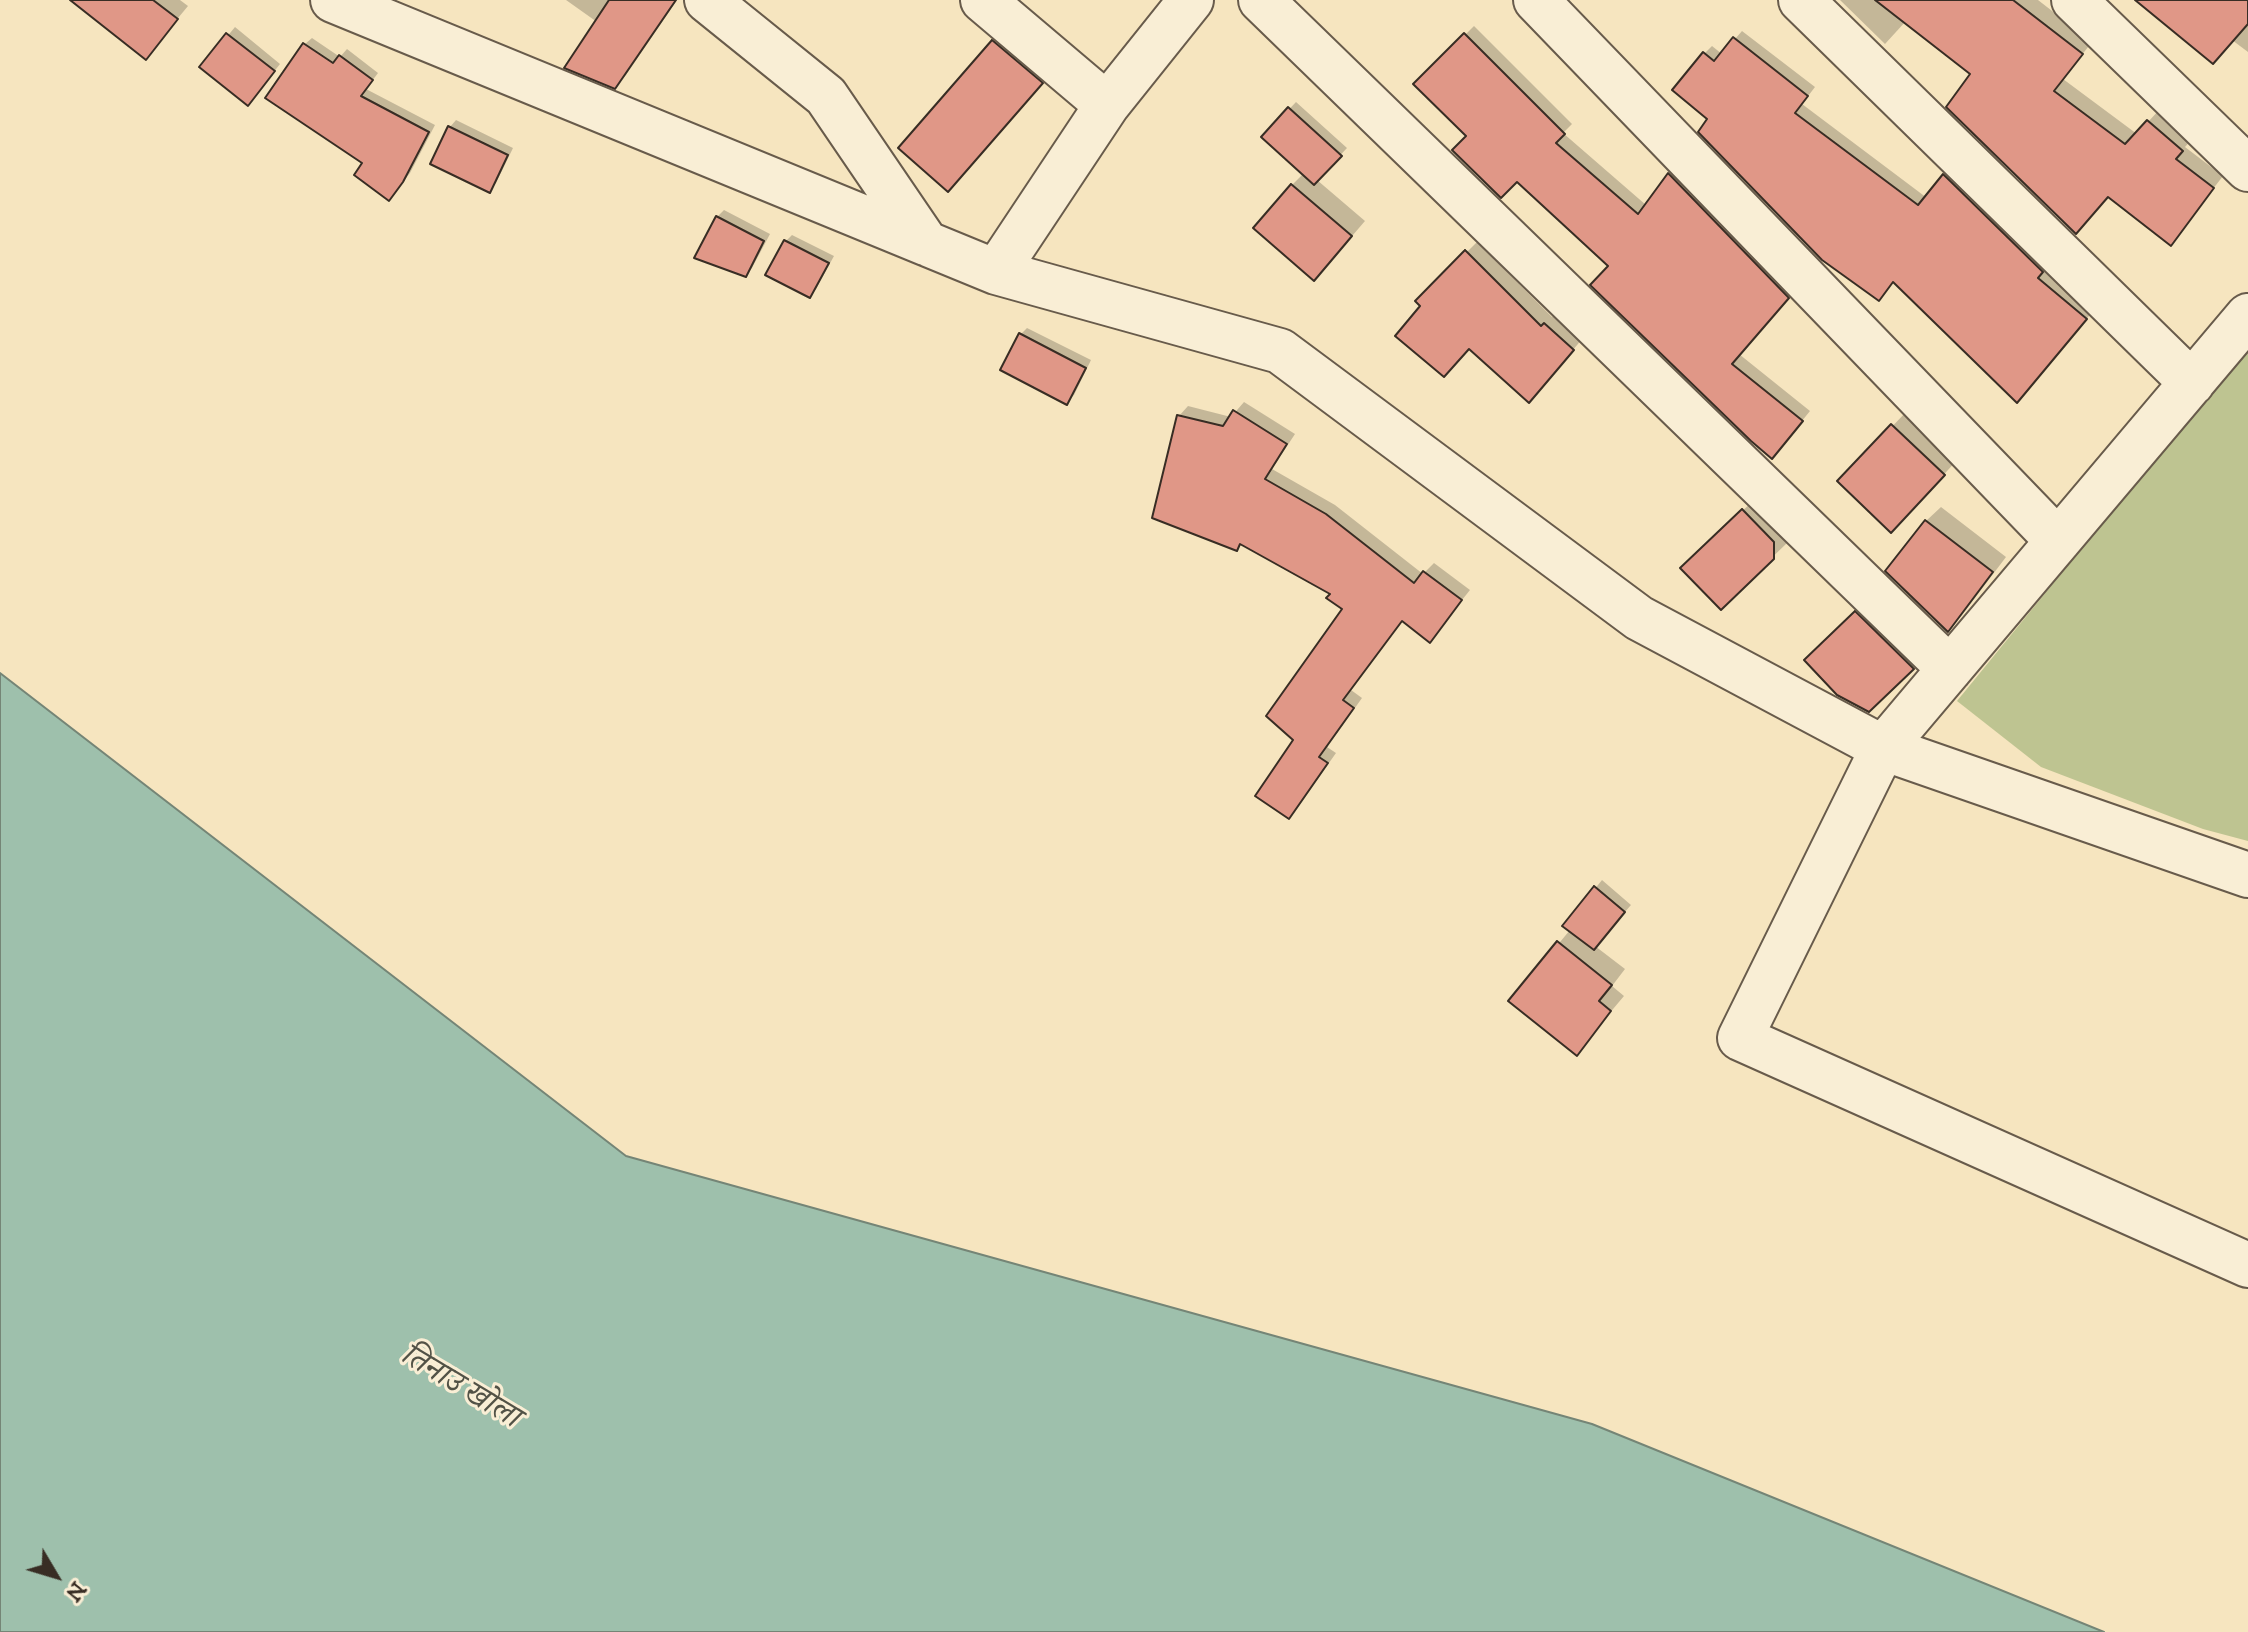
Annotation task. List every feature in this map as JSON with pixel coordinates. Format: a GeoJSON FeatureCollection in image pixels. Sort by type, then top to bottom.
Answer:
{"type":"FeatureCollection","features":[{"type":"Feature","properties":{"kind":"street"},"geometry":{"type":"LineString","coordinates":[[333,0],[996,272],[1280,351],[1639,618],[1883,748],[2248,875]]}},
{"type":"Feature","properties":{"kind":"street"},"geometry":{"type":"LineString","coordinates":[[707,0],[826,96],[926,243]]}},
{"type":"Feature","properties":{"kind":"street"},"geometry":{"type":"LineString","coordinates":[[983,0],[1107,105]]}},
{"type":"Feature","properties":{"kind":"street"},"geometry":{"type":"LineString","coordinates":[[996,272],[1107,105],[1191,0]]}},
{"type":"Feature","properties":{"kind":"street"},"geometry":{"type":"LineString","coordinates":[[1261,0],[1950,669]]}},
{"type":"Feature","properties":{"kind":"street"},"geometry":{"type":"LineString","coordinates":[[1536,0],[2058,541]]}},
{"type":"Feature","properties":{"kind":"street"},"geometry":{"type":"LineString","coordinates":[[1801,0],[2192,383]]}},
{"type":"Feature","properties":{"kind":"street"},"geometry":{"type":"LineString","coordinates":[[2074,0],[2248,169]]}},
{"type":"Feature","properties":{"kind":"street"},"geometry":{"type":"LineString","coordinates":[[2248,316],[1883,748],[1740,1038],[2248,1265]]}},
{"type":"Feature","properties":{"kind":"shaded area"},"geometry":{"type":"Polygon","coordinates":[[[2248,345],[2248,841],[2203,829],[2041,767],[1957,701],[2248,345]]]}},
{"type":"Feature","properties":{"kind":"water","name":"तिनाउ खोला"},"geometry":{"type":"Polygon","coordinates":[[[0,673],[626,1156],[1592,1424],[2104,1632],[0,1632],[0,673]]]}},
{"type":"Feature","properties":{"kind":"building"},"geometry":{"type":"Polygon","coordinates":[[[70,0],[153,0],[178,19],[146,60],[70,0]]]}},
{"type":"Feature","properties":{"kind":"building"},"geometry":{"type":"Polygon","coordinates":[[[609,0],[676,0],[615,89],[564,68],[609,0]]]}},
{"type":"Feature","properties":{"kind":"building"},"geometry":{"type":"Polygon","coordinates":[[[1875,0],[2013,0],[2083,54],[2054,91],[2125,144],[2147,120],[2183,151],[2176,159],[2214,188],[2171,246],[2108,197],[2076,234],[1946,107],[1970,74],[1875,0]]]}},
{"type":"Feature","properties":{"kind":"building"},"geometry":{"type":"Polygon","coordinates":[[[2135,0],[2248,0],[2248,24],[2213,64],[2135,0]]]}},
{"type":"Feature","properties":{"kind":"building"},"geometry":{"type":"Polygon","coordinates":[[[226,33],[275,71],[248,106],[199,67],[226,33]]]}},
{"type":"Feature","properties":{"kind":"building"},"geometry":{"type":"Polygon","coordinates":[[[1464,33],[1565,134],[1556,143],[1638,214],[1668,173],[1789,298],[1732,364],[1803,421],[1772,459],[1590,285],[1608,266],[1517,182],[1501,198],[1452,150],[1466,136],[1413,84],[1464,33]]]}},
{"type":"Feature","properties":{"kind":"building"},"geometry":{"type":"Polygon","coordinates":[[[1733,37],[1808,96],[1795,113],[1918,205],[1943,174],[2043,272],[2038,278],[2087,319],[2017,403],[1893,282],[1879,301],[1822,260],[1698,132],[1707,119],[1672,90],[1703,52],[1714,61],[1733,37]]]}},
{"type":"Feature","properties":{"kind":"building"},"geometry":{"type":"Polygon","coordinates":[[[992,40],[1043,83],[948,192],[898,148],[992,40]]]}},
{"type":"Feature","properties":{"kind":"building"},"geometry":{"type":"Polygon","coordinates":[[[303,43],[333,63],[339,55],[373,80],[361,96],[429,132],[403,182],[389,201],[354,175],[362,163],[265,98],[303,43]]]}},
{"type":"Feature","properties":{"kind":"building"},"geometry":{"type":"Polygon","coordinates":[[[1288,107],[1342,156],[1314,185],[1261,137],[1288,107]]]}},
{"type":"Feature","properties":{"kind":"building"},"geometry":{"type":"Polygon","coordinates":[[[448,126],[508,155],[490,193],[430,164],[448,126]]]}},
{"type":"Feature","properties":{"kind":"building"},"geometry":{"type":"Polygon","coordinates":[[[1291,184],[1352,236],[1314,281],[1253,228],[1291,184]]]}},
{"type":"Feature","properties":{"kind":"building"},"geometry":{"type":"Polygon","coordinates":[[[716,216],[764,241],[746,277],[694,258],[716,216]]]}},
{"type":"Feature","properties":{"kind":"building"},"geometry":{"type":"Polygon","coordinates":[[[784,240],[829,263],[810,298],[765,275],[784,240]]]}},
{"type":"Feature","properties":{"kind":"building"},"geometry":{"type":"Polygon","coordinates":[[[1465,250],[1541,326],[1544,323],[1574,350],[1529,403],[1469,349],[1444,377],[1395,336],[1420,306],[1415,301],[1465,250]]]}},
{"type":"Feature","properties":{"kind":"building"},"geometry":{"type":"Polygon","coordinates":[[[1019,333],[1086,368],[1067,405],[1000,370],[1019,333]]]}},
{"type":"Feature","properties":{"kind":"building"},"geometry":{"type":"Polygon","coordinates":[[[1233,410],[1287,444],[1265,479],[1326,514],[1414,583],[1423,571],[1462,600],[1430,643],[1402,621],[1343,700],[1354,708],[1319,757],[1328,763],[1289,819],[1255,796],[1293,740],[1266,716],[1342,609],[1326,598],[1330,594],[1240,544],[1237,551],[1152,518],[1177,415],[1223,426],[1233,410]]]}},
{"type":"Feature","properties":{"kind":"building"},"geometry":{"type":"Polygon","coordinates":[[[1891,424],[1945,475],[1891,533],[1837,481],[1891,424]]]}},
{"type":"Feature","properties":{"kind":"building"},"geometry":{"type":"Polygon","coordinates":[[[1742,509],[1774,542],[1774,559],[1721,610],[1680,568],[1742,509]]]}},
{"type":"Feature","properties":{"kind":"building"},"geometry":{"type":"Polygon","coordinates":[[[1925,520],[1993,572],[1948,632],[1885,571],[1925,520]]]}},
{"type":"Feature","properties":{"kind":"building"},"geometry":{"type":"Polygon","coordinates":[[[1855,611],[1914,669],[1869,712],[1837,695],[1804,660],[1855,611]]]}},
{"type":"Feature","properties":{"kind":"building"},"geometry":{"type":"Polygon","coordinates":[[[1594,886],[1625,912],[1594,950],[1562,926],[1594,886]]]}},
{"type":"Feature","properties":{"kind":"building"},"geometry":{"type":"Polygon","coordinates":[[[1557,941],[1612,985],[1599,1001],[1611,1011],[1577,1056],[1508,1001],[1557,941]]]}}]}
